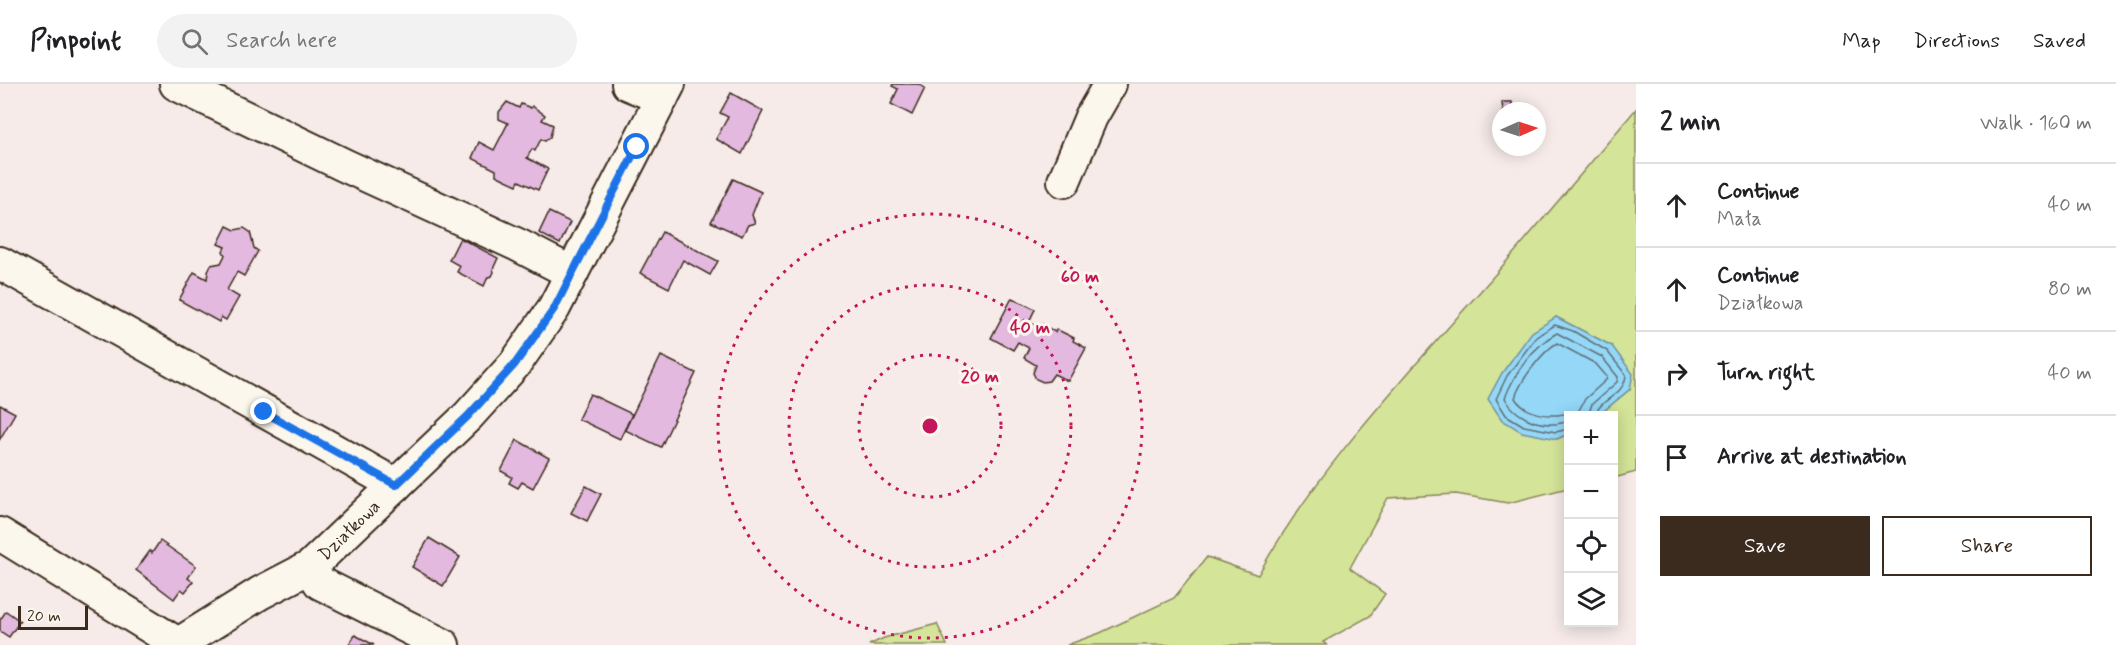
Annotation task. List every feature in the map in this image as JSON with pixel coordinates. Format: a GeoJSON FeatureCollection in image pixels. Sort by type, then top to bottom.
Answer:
{"type":"FeatureCollection","features":[{"type":"Feature","properties":{"kind":"street"},"geometry":{"type":"LineString","coordinates":[[176,84],[346,166],[574,269]]}},
{"type":"Feature","properties":{"kind":"street"},"geometry":{"type":"LineString","coordinates":[[628,84],[665,91]]}},
{"type":"Feature","properties":{"kind":"street"},"geometry":{"type":"LineString","coordinates":[[1064,181],[1091,117],[1110,84]]}},
{"type":"Feature","properties":{"kind":"street","name":"Działkowa"},"geometry":{"type":"LineString","coordinates":[[183,643],[260,593],[310,567],[468,416],[515,364],[554,309],[665,91]]}},
{"type":"Feature","properties":{"kind":"street"},"geometry":{"type":"LineString","coordinates":[[0,263],[396,485]]}},
{"type":"Feature","properties":{"kind":"street"},"geometry":{"type":"LineString","coordinates":[[0,534],[183,643]]}},
{"type":"Feature","properties":{"kind":"street"},"geometry":{"type":"LineString","coordinates":[[310,567],[320,583],[443,645]]}},
{"type":"Feature","properties":{"kind":"green space"},"geometry":{"type":"Polygon","coordinates":[[[1636,109],[1636,472],[1618,477],[1618,411],[1604,411],[1630,389],[1612,346],[1556,317],[1557,439],[1564,436],[1564,489],[1508,503],[1456,494],[1388,498],[1350,568],[1385,594],[1370,616],[1323,642],[1327,645],[1067,645],[1100,633],[1174,598],[1207,557],[1258,575],[1304,502],[1356,433],[1636,109]]]}},
{"type":"Feature","properties":{"kind":"green space"},"geometry":{"type":"Polygon","coordinates":[[[937,624],[947,645],[869,645],[884,638],[937,624]]]}},
{"type":"Feature","properties":{"kind":"water"},"geometry":{"type":"Polygon","coordinates":[[[1556,317],[1612,346],[1633,374],[1630,389],[1604,411],[1564,411],[1564,436],[1557,439],[1522,432],[1502,420],[1488,399],[1502,373],[1532,332],[1556,317]]]}},
{"type":"Feature","properties":{"kind":"building"},"geometry":{"type":"Polygon","coordinates":[[[893,84],[918,84],[925,88],[912,115],[891,104],[898,89],[892,86],[893,84]]]}},
{"type":"Feature","properties":{"kind":"building"},"geometry":{"type":"Polygon","coordinates":[[[731,93],[763,111],[742,154],[716,139],[728,117],[720,113],[731,93]]]}},
{"type":"Feature","properties":{"kind":"building"},"geometry":{"type":"Polygon","coordinates":[[[507,102],[519,108],[521,104],[531,108],[532,106],[545,115],[542,120],[553,125],[550,137],[545,141],[541,139],[535,151],[532,149],[527,158],[548,169],[538,190],[519,181],[517,185],[504,179],[496,175],[496,170],[472,158],[479,142],[494,150],[508,123],[499,119],[499,112],[507,102]]]}},
{"type":"Feature","properties":{"kind":"building"},"geometry":{"type":"Polygon","coordinates":[[[733,179],[761,192],[752,215],[755,223],[748,225],[742,236],[711,222],[733,179]]]}},
{"type":"Feature","properties":{"kind":"building"},"geometry":{"type":"Polygon","coordinates":[[[549,212],[570,222],[560,244],[539,233],[549,212]]]}},
{"type":"Feature","properties":{"kind":"building"},"geometry":{"type":"Polygon","coordinates":[[[227,226],[235,230],[244,228],[250,232],[254,248],[258,251],[244,276],[237,272],[227,290],[239,297],[226,320],[221,317],[219,322],[179,300],[194,272],[207,279],[211,265],[221,263],[225,255],[223,251],[225,247],[218,244],[227,226]]]}},
{"type":"Feature","properties":{"kind":"building"},"geometry":{"type":"Polygon","coordinates":[[[662,232],[718,261],[710,275],[683,260],[669,288],[640,273],[662,232]]]}},
{"type":"Feature","properties":{"kind":"building"},"geometry":{"type":"Polygon","coordinates":[[[460,238],[498,258],[492,276],[488,277],[484,286],[457,272],[460,266],[449,260],[460,238]]]}},
{"type":"Feature","properties":{"kind":"building"},"geometry":{"type":"Polygon","coordinates":[[[1012,298],[1035,309],[1029,322],[1040,328],[1042,324],[1055,332],[1056,329],[1074,338],[1073,341],[1086,348],[1068,381],[1054,374],[1049,381],[1043,382],[1036,379],[1033,373],[1036,365],[1024,358],[1029,348],[1018,342],[1013,350],[991,338],[1012,298]]]}},
{"type":"Feature","properties":{"kind":"building"},"geometry":{"type":"Polygon","coordinates":[[[661,356],[696,373],[661,447],[625,430],[661,356]]]}},
{"type":"Feature","properties":{"kind":"building"},"geometry":{"type":"Polygon","coordinates":[[[590,394],[632,414],[620,439],[578,419],[590,394]]]}},
{"type":"Feature","properties":{"kind":"building"},"geometry":{"type":"Polygon","coordinates":[[[0,405],[15,413],[0,439],[0,405]]]}},
{"type":"Feature","properties":{"kind":"building"},"geometry":{"type":"Polygon","coordinates":[[[517,440],[549,458],[533,488],[522,482],[518,488],[509,483],[512,477],[501,471],[517,440]]]}},
{"type":"Feature","properties":{"kind":"building"},"geometry":{"type":"Polygon","coordinates":[[[586,486],[601,494],[587,521],[571,513],[586,486]]]}},
{"type":"Feature","properties":{"kind":"building"},"geometry":{"type":"Polygon","coordinates":[[[429,538],[460,557],[443,586],[412,567],[429,538]]]}},
{"type":"Feature","properties":{"kind":"building"},"geometry":{"type":"Polygon","coordinates":[[[160,541],[196,566],[188,578],[193,582],[185,592],[181,589],[174,599],[136,570],[160,541]]]}},
{"type":"Feature","properties":{"kind":"building"},"geometry":{"type":"Polygon","coordinates":[[[6,611],[20,621],[9,637],[0,631],[0,620],[6,611]]]}},
{"type":"Feature","properties":{"kind":"building"},"geometry":{"type":"Polygon","coordinates":[[[355,635],[374,645],[349,645],[355,635]]]}},
{"type":"Feature","properties":{"kind":"route"},"geometry":{"type":"LineString","coordinates":[[264,412],[396,485],[468,416],[515,364],[554,309],[637,147]]}}]}
